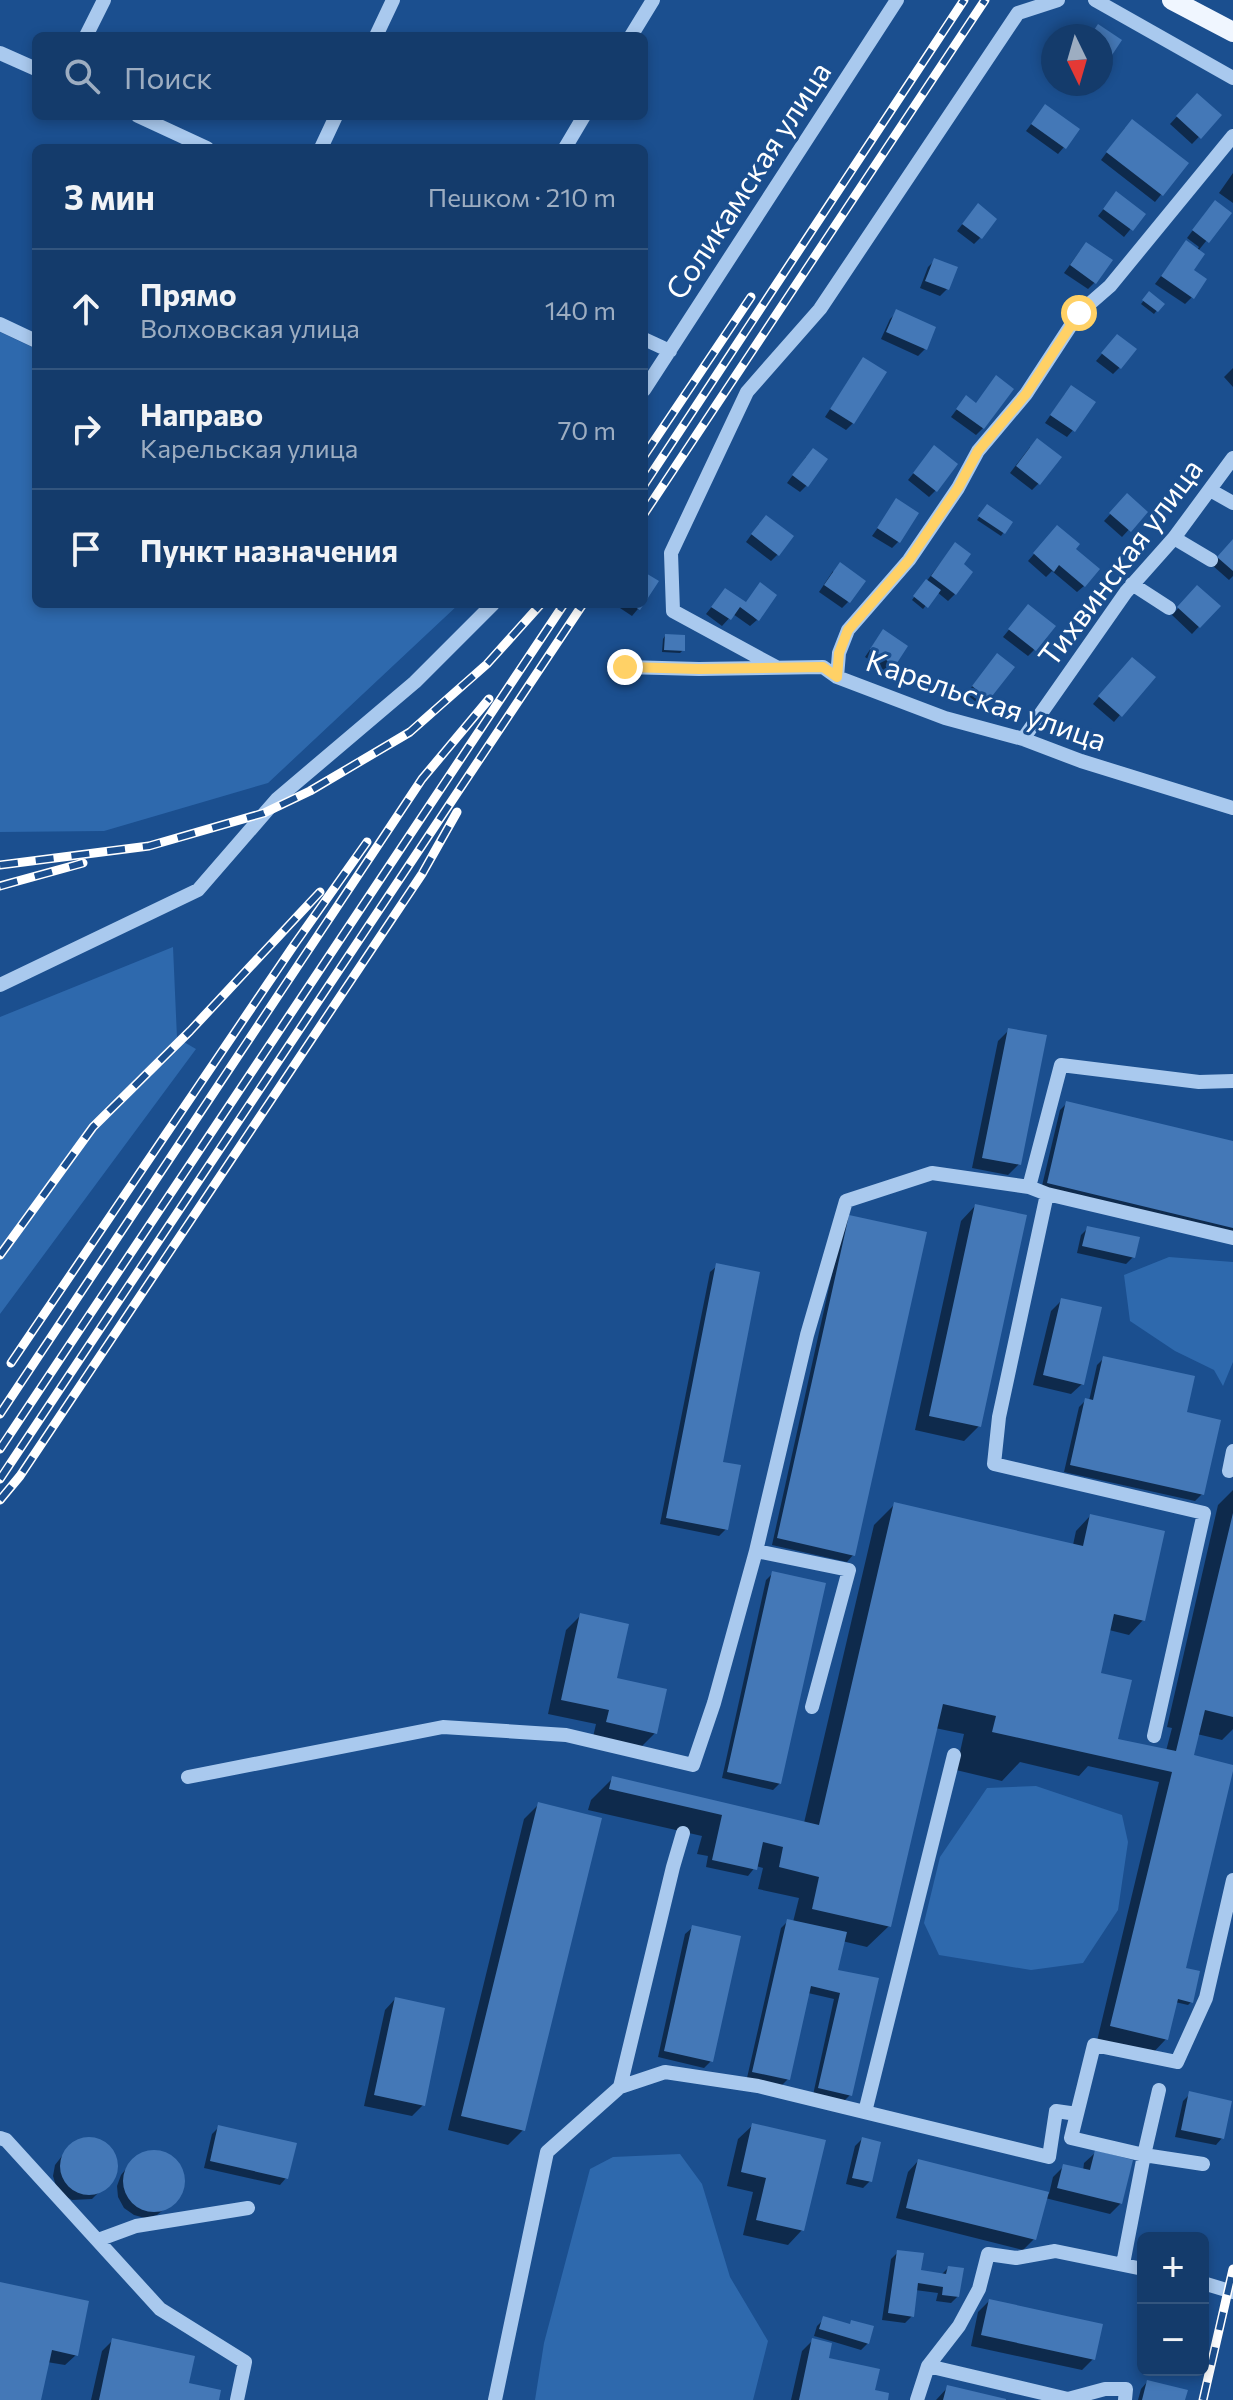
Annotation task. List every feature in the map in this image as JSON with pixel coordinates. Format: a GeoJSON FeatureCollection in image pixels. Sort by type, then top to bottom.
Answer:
{"type":"FeatureCollection","features":[{"type":"Feature","properties":{"kind":"main road"},"geometry":{"type":"LineString","coordinates":[[1172,0],[1203,7],[1233,32]]}},
{"type":"Feature","properties":{"kind":"street"},"geometry":{"type":"LineString","coordinates":[[88,32],[104,0]]}},
{"type":"Feature","properties":{"kind":"street"},"geometry":{"type":"LineString","coordinates":[[378,32],[393,0]]}},
{"type":"Feature","properties":{"kind":"street"},"geometry":{"type":"LineString","coordinates":[[633,32],[653,0]]}},
{"type":"Feature","properties":{"kind":"street","name":"Соликамская улица"},"geometry":{"type":"LineString","coordinates":[[648,384],[897,0]]}},
{"type":"Feature","properties":{"kind":"street"},"geometry":{"type":"LineString","coordinates":[[776,667],[673,611],[671,553],[747,392],[820,309],[1018,13],[1058,0]]}},
{"type":"Feature","properties":{"kind":"street"},"geometry":{"type":"LineString","coordinates":[[1095,0],[1233,78]]}},
{"type":"Feature","properties":{"kind":"street"},"geometry":{"type":"LineString","coordinates":[[0,53],[32,67]]}},
{"type":"Feature","properties":{"kind":"street"},"geometry":{"type":"LineString","coordinates":[[147,120],[198,144]]}},
{"type":"Feature","properties":{"kind":"street"},"geometry":{"type":"LineString","coordinates":[[323,144],[334,120]]}},
{"type":"Feature","properties":{"kind":"street"},"geometry":{"type":"LineString","coordinates":[[567,144],[582,120]]}},
{"type":"Feature","properties":{"kind":"street"},"geometry":{"type":"LineString","coordinates":[[837,677],[839,653],[848,630],[909,560],[958,488],[978,451],[1026,394],[1079,313],[1110,286],[1233,136]]}},
{"type":"Feature","properties":{"kind":"street"},"geometry":{"type":"LineString","coordinates":[[0,324],[32,339]]}},
{"type":"Feature","properties":{"kind":"street"},"geometry":{"type":"LineString","coordinates":[[648,341],[670,351]]}},
{"type":"Feature","properties":{"kind":"street","name":"Тихвинская улица"},"geometry":{"type":"LineString","coordinates":[[1023,739],[1132,584],[1174,538],[1233,458]]}},
{"type":"Feature","properties":{"kind":"street"},"geometry":{"type":"LineString","coordinates":[[1210,490],[1233,503]]}},
{"type":"Feature","properties":{"kind":"street"},"geometry":{"type":"LineString","coordinates":[[1174,538],[1211,560]]}},
{"type":"Feature","properties":{"kind":"street"},"geometry":{"type":"LineString","coordinates":[[1132,584],[1169,608]]}},
{"type":"Feature","properties":{"kind":"street"},"geometry":{"type":"LineString","coordinates":[[0,985],[198,890],[277,799],[415,682],[489,608]]}},
{"type":"Feature","properties":{"kind":"street","name":"Карельская улица"},"geometry":{"type":"LineString","coordinates":[[625,667],[823,667],[837,677],[945,718],[1023,739],[1081,761],[1233,808]]}},
{"type":"Feature","properties":{"kind":"street"},"geometry":{"type":"LineString","coordinates":[[1029,1187],[1061,1065],[1199,1082],[1233,1081]]}},
{"type":"Feature","properties":{"kind":"street"},"geometry":{"type":"LineString","coordinates":[[188,1777],[443,1727],[566,1735],[693,1765],[714,1703],[756,1551],[807,1335],[846,1201],[932,1173],[1029,1187],[1047,1194],[1233,1238]]}},
{"type":"Feature","properties":{"kind":"street"},"geometry":{"type":"LineString","coordinates":[[1047,1194],[999,1417],[994,1464],[1204,1513],[1154,1736]]}},
{"type":"Feature","properties":{"kind":"street"},"geometry":{"type":"LineString","coordinates":[[1229,1471],[1233,1451]]}},
{"type":"Feature","properties":{"kind":"street"},"geometry":{"type":"LineString","coordinates":[[756,1551],[849,1570],[812,1707]]}},
{"type":"Feature","properties":{"kind":"street"},"geometry":{"type":"LineString","coordinates":[[865,2112],[954,1755]]}},
{"type":"Feature","properties":{"kind":"street"},"geometry":{"type":"LineString","coordinates":[[620,2087],[683,1833]]}},
{"type":"Feature","properties":{"kind":"street"},"geometry":{"type":"LineString","coordinates":[[1203,2164],[1144,2155],[1071,2138],[1094,2045],[1177,2062],[1206,1998],[1233,1880]]}},
{"type":"Feature","properties":{"kind":"street"},"geometry":{"type":"LineString","coordinates":[[495,2400],[547,2152],[620,2087],[665,2072],[758,2086],[1049,2157],[1056,2111],[1077,2114]]}},
{"type":"Feature","properties":{"kind":"street"},"geometry":{"type":"LineString","coordinates":[[1123,2264],[1159,2090]]}},
{"type":"Feature","properties":{"kind":"street"},"geometry":{"type":"LineString","coordinates":[[0,2138],[6,2140],[160,2309],[245,2362],[237,2400]]}},
{"type":"Feature","properties":{"kind":"street"},"geometry":{"type":"LineString","coordinates":[[98,2240],[136,2226],[248,2208]]}},
{"type":"Feature","properties":{"kind":"street"},"geometry":{"type":"LineString","coordinates":[[917,2400],[928,2366],[959,2326],[979,2289],[988,2254],[1016,2258],[1055,2251],[1137,2268]]}},
{"type":"Feature","properties":{"kind":"street"},"geometry":{"type":"LineString","coordinates":[[1209,2285],[1233,2292]]}},
{"type":"Feature","properties":{"kind":"street"},"geometry":{"type":"LineString","coordinates":[[928,2366],[1068,2399],[1105,2389],[1126,2389],[1125,2400]]}},
{"type":"Feature","properties":{"kind":"shaded area"},"geometry":{"type":"Polygon","coordinates":[[[0,332],[32,347],[32,608],[455,608],[268,783],[104,831],[0,832],[0,332]]]}},
{"type":"Feature","properties":{"kind":"shaded area"},"geometry":{"type":"Polygon","coordinates":[[[173,947],[177,1038],[196,1049],[0,1314],[0,1017],[173,947]]]}},
{"type":"Feature","properties":{"kind":"shaded area"},"geometry":{"type":"Polygon","coordinates":[[[1169,1257],[1233,1262],[1233,1362],[1223,1386],[1214,1370],[1175,1351],[1130,1321],[1124,1275],[1169,1257]]]}},
{"type":"Feature","properties":{"kind":"shaded area"},"geometry":{"type":"Polygon","coordinates":[[[1036,1786],[1122,1815],[1128,1842],[1118,1910],[1083,1963],[1031,1970],[939,1955],[924,1923],[940,1857],[987,1788],[1036,1786]]]}},
{"type":"Feature","properties":{"kind":"shaded area"},"geometry":{"type":"Polygon","coordinates":[[[680,2154],[702,2184],[730,2277],[768,2341],[753,2400],[535,2400],[544,2343],[590,2169],[613,2157],[680,2154]]]}},
{"type":"Feature","properties":{"kind":"building"},"geometry":{"type":"Polygon","coordinates":[[[1113,34],[1122,40],[1113,54],[1113,34]]]}},
{"type":"Feature","properties":{"kind":"building"},"geometry":{"type":"Polygon","coordinates":[[[1197,93],[1222,115],[1201,139],[1176,116],[1197,93]]]}},
{"type":"Feature","properties":{"kind":"building"},"geometry":{"type":"Polygon","coordinates":[[[1045,104],[1080,129],[1066,149],[1031,124],[1045,104]]]}},
{"type":"Feature","properties":{"kind":"building"},"geometry":{"type":"Polygon","coordinates":[[[1132,119],[1189,163],[1163,196],[1106,152],[1132,119]]]}},
{"type":"Feature","properties":{"kind":"building"},"geometry":{"type":"Polygon","coordinates":[[[1116,191],[1146,214],[1133,231],[1103,209],[1116,191]]]}},
{"type":"Feature","properties":{"kind":"building"},"geometry":{"type":"Polygon","coordinates":[[[1215,200],[1232,213],[1209,243],[1192,230],[1215,200]]]}},
{"type":"Feature","properties":{"kind":"building"},"geometry":{"type":"Polygon","coordinates":[[[978,203],[997,219],[982,239],[962,224],[978,203]]]}},
{"type":"Feature","properties":{"kind":"building"},"geometry":{"type":"Polygon","coordinates":[[[1186,240],[1205,254],[1194,270],[1207,279],[1194,299],[1161,276],[1186,240]]]}},
{"type":"Feature","properties":{"kind":"building"},"geometry":{"type":"Polygon","coordinates":[[[1086,242],[1113,260],[1096,284],[1070,265],[1086,242]]]}},
{"type":"Feature","properties":{"kind":"building"},"geometry":{"type":"Polygon","coordinates":[[[934,258],[958,267],[949,290],[925,281],[934,258]]]}},
{"type":"Feature","properties":{"kind":"building"},"geometry":{"type":"Polygon","coordinates":[[[1149,291],[1165,304],[1158,312],[1142,300],[1149,291]]]}},
{"type":"Feature","properties":{"kind":"building"},"geometry":{"type":"Polygon","coordinates":[[[896,309],[936,327],[927,350],[886,332],[896,309]]]}},
{"type":"Feature","properties":{"kind":"building"},"geometry":{"type":"Polygon","coordinates":[[[1117,334],[1137,349],[1121,369],[1101,353],[1117,334]]]}},
{"type":"Feature","properties":{"kind":"building"},"geometry":{"type":"Polygon","coordinates":[[[863,357],[887,372],[854,424],[830,409],[863,357]]]}},
{"type":"Feature","properties":{"kind":"building"},"geometry":{"type":"Polygon","coordinates":[[[996,375],[1014,389],[984,429],[956,409],[966,395],[976,403],[996,375]]]}},
{"type":"Feature","properties":{"kind":"building"},"geometry":{"type":"Polygon","coordinates":[[[1071,385],[1096,402],[1075,432],[1050,415],[1071,385]]]}},
{"type":"Feature","properties":{"kind":"building"},"geometry":{"type":"Polygon","coordinates":[[[1037,438],[1062,457],[1040,485],[1016,466],[1037,438]]]}},
{"type":"Feature","properties":{"kind":"building"},"geometry":{"type":"Polygon","coordinates":[[[934,445],[958,464],[937,492],[913,473],[934,445]]]}},
{"type":"Feature","properties":{"kind":"building"},"geometry":{"type":"Polygon","coordinates":[[[813,448],[828,459],[808,487],[792,475],[813,448]]]}},
{"type":"Feature","properties":{"kind":"building"},"geometry":{"type":"Polygon","coordinates":[[[1127,493],[1148,512],[1131,532],[1109,513],[1127,493]]]}},
{"type":"Feature","properties":{"kind":"building"},"geometry":{"type":"Polygon","coordinates":[[[896,498],[919,513],[900,543],[877,528],[896,498]]]}},
{"type":"Feature","properties":{"kind":"building"},"geometry":{"type":"Polygon","coordinates":[[[987,504],[1013,522],[1005,534],[978,516],[987,504]]]}},
{"type":"Feature","properties":{"kind":"building"},"geometry":{"type":"Polygon","coordinates":[[[766,515],[794,536],[779,556],[751,534],[766,515]]]}},
{"type":"Feature","properties":{"kind":"building"},"geometry":{"type":"Polygon","coordinates":[[[1057,525],[1080,544],[1076,549],[1100,569],[1085,587],[1059,565],[1054,572],[1033,553],[1057,525]]]}},
{"type":"Feature","properties":{"kind":"building"},"geometry":{"type":"Polygon","coordinates":[[[1233,539],[1233,571],[1217,557],[1233,539]]]}},
{"type":"Feature","properties":{"kind":"building"},"geometry":{"type":"Polygon","coordinates":[[[955,542],[971,554],[964,564],[973,572],[956,595],[931,576],[955,542]]]}},
{"type":"Feature","properties":{"kind":"building"},"geometry":{"type":"Polygon","coordinates":[[[840,562],[866,581],[850,603],[824,585],[840,562]]]}},
{"type":"Feature","properties":{"kind":"building"},"geometry":{"type":"Polygon","coordinates":[[[648,574],[659,581],[648,598],[648,574]]]}},
{"type":"Feature","properties":{"kind":"building"},"geometry":{"type":"Polygon","coordinates":[[[926,579],[941,590],[928,608],[913,596],[926,579]]]}},
{"type":"Feature","properties":{"kind":"building"},"geometry":{"type":"Polygon","coordinates":[[[760,582],[777,595],[759,621],[740,607],[731,620],[711,607],[725,588],[746,602],[760,582]]]}},
{"type":"Feature","properties":{"kind":"building"},"geometry":{"type":"Polygon","coordinates":[[[1197,585],[1221,606],[1200,628],[1177,607],[1197,585]]]}},
{"type":"Feature","properties":{"kind":"building"},"geometry":{"type":"Polygon","coordinates":[[[1028,604],[1056,626],[1036,651],[1008,629],[1028,604]]]}},
{"type":"Feature","properties":{"kind":"building"},"geometry":{"type":"Polygon","coordinates":[[[883,629],[908,646],[895,666],[870,649],[883,629]]]}},
{"type":"Feature","properties":{"kind":"building"},"geometry":{"type":"Polygon","coordinates":[[[665,634],[685,635],[685,651],[664,650],[665,634]]]}},
{"type":"Feature","properties":{"kind":"building"},"geometry":{"type":"Polygon","coordinates":[[[997,653],[1015,667],[989,700],[972,686],[997,653]]]}},
{"type":"Feature","properties":{"kind":"building"},"geometry":{"type":"Polygon","coordinates":[[[1132,657],[1156,677],[1122,717],[1098,696],[1132,657]]]}},
{"type":"Feature","properties":{"kind":"building"},"geometry":{"type":"Polygon","coordinates":[[[1008,1028],[1047,1035],[1021,1165],[982,1158],[1008,1028]]]}},
{"type":"Feature","properties":{"kind":"building"},"geometry":{"type":"Polygon","coordinates":[[[1066,1101],[1233,1141],[1233,1228],[1047,1183],[1066,1101]]]}},
{"type":"Feature","properties":{"kind":"building"},"geometry":{"type":"Polygon","coordinates":[[[975,1204],[1027,1215],[981,1427],[929,1416],[975,1204]]]}},
{"type":"Feature","properties":{"kind":"building"},"geometry":{"type":"Polygon","coordinates":[[[849,1215],[927,1232],[855,1556],[777,1538],[849,1215]]]}},
{"type":"Feature","properties":{"kind":"building"},"geometry":{"type":"Polygon","coordinates":[[[1087,1226],[1140,1237],[1135,1258],[1082,1246],[1087,1226]]]}},
{"type":"Feature","properties":{"kind":"building"},"geometry":{"type":"Polygon","coordinates":[[[716,1263],[760,1272],[723,1462],[741,1465],[728,1530],[666,1518],[716,1263]]]}},
{"type":"Feature","properties":{"kind":"building"},"geometry":{"type":"Polygon","coordinates":[[[1061,1298],[1102,1307],[1084,1385],[1043,1375],[1061,1298]]]}},
{"type":"Feature","properties":{"kind":"building"},"geometry":{"type":"Polygon","coordinates":[[[1103,1356],[1195,1376],[1187,1412],[1221,1420],[1204,1495],[1070,1465],[1085,1398],[1093,1400],[1103,1356]]]}},
{"type":"Feature","properties":{"kind":"building"},"geometry":{"type":"Polygon","coordinates":[[[894,1502],[1083,1546],[1090,1514],[1165,1531],[1145,1621],[1114,1614],[1101,1673],[1132,1680],[1118,1739],[1176,1751],[1233,1513],[1233,1717],[1205,1710],[1194,1755],[1233,1765],[1233,1771],[1186,1968],[1200,1971],[1193,2003],[1178,1999],[1168,2040],[1110,2026],[1172,1772],[992,1732],[996,1716],[943,1704],[891,1927],[812,1909],[819,1877],[779,1867],[783,1847],[763,1842],[757,1870],[712,1860],[722,1815],[609,1789],[612,1776],[819,1825],[894,1502]]]}},
{"type":"Feature","properties":{"kind":"building"},"geometry":{"type":"Polygon","coordinates":[[[772,1571],[826,1583],[781,1784],[727,1772],[772,1571]]]}},
{"type":"Feature","properties":{"kind":"building"},"geometry":{"type":"Polygon","coordinates":[[[580,1613],[629,1624],[617,1678],[667,1689],[657,1734],[606,1722],[609,1710],[561,1700],[580,1613]]]}},
{"type":"Feature","properties":{"kind":"building"},"geometry":{"type":"Polygon","coordinates":[[[538,1802],[602,1818],[525,2131],[461,2116],[538,1802]]]}},
{"type":"Feature","properties":{"kind":"building"},"geometry":{"type":"Polygon","coordinates":[[[787,1919],[847,1932],[838,1970],[879,1978],[852,2096],[818,2088],[840,1993],[811,1986],[790,2080],[752,2072],[787,1919]]]}},
{"type":"Feature","properties":{"kind":"building"},"geometry":{"type":"Polygon","coordinates":[[[692,1925],[741,1936],[713,2062],[664,2051],[692,1925]]]}},
{"type":"Feature","properties":{"kind":"building"},"geometry":{"type":"Polygon","coordinates":[[[395,1997],[445,2008],[425,2106],[374,2095],[395,1997]]]}},
{"type":"Feature","properties":{"kind":"building"},"geometry":{"type":"Polygon","coordinates":[[[1189,2091],[1232,2101],[1224,2139],[1181,2130],[1189,2091]]]}},
{"type":"Feature","properties":{"kind":"building"},"geometry":{"type":"Polygon","coordinates":[[[752,2123],[826,2140],[804,2231],[756,2220],[766,2178],[741,2172],[752,2123]]]}},
{"type":"Feature","properties":{"kind":"building"},"geometry":{"type":"Polygon","coordinates":[[[218,2125],[297,2143],[288,2179],[210,2161],[218,2125]]]}},
{"type":"Feature","properties":{"kind":"building"},"geometry":{"type":"Polygon","coordinates":[[[89,2137],[110,2145],[118,2166],[110,2187],[89,2195],[68,2187],[60,2166],[68,2145],[89,2137]]]}},
{"type":"Feature","properties":{"kind":"building"},"geometry":{"type":"Polygon","coordinates":[[[862,2137],[881,2142],[872,2182],[852,2178],[862,2137]]]}},
{"type":"Feature","properties":{"kind":"building"},"geometry":{"type":"Polygon","coordinates":[[[154,2150],[176,2159],[185,2181],[176,2203],[154,2212],[132,2203],[123,2181],[132,2159],[154,2150]]]}},
{"type":"Feature","properties":{"kind":"building"},"geometry":{"type":"Polygon","coordinates":[[[1095,2150],[1133,2160],[1122,2204],[1057,2188],[1063,2164],[1090,2170],[1095,2150]]]}},
{"type":"Feature","properties":{"kind":"building"},"geometry":{"type":"Polygon","coordinates":[[[918,2159],[1049,2192],[1036,2240],[906,2208],[918,2159]]]}},
{"type":"Feature","properties":{"kind":"building"},"geometry":{"type":"Polygon","coordinates":[[[897,2250],[924,2253],[921,2270],[946,2274],[948,2266],[964,2268],[959,2297],[942,2295],[943,2287],[918,2283],[914,2317],[888,2313],[897,2250]]]}},
{"type":"Feature","properties":{"kind":"building"},"geometry":{"type":"Polygon","coordinates":[[[0,2282],[89,2301],[78,2356],[52,2350],[41,2400],[0,2400],[0,2282]]]}},
{"type":"Feature","properties":{"kind":"building"},"geometry":{"type":"Polygon","coordinates":[[[989,2299],[1103,2324],[1095,2360],[981,2335],[989,2299]]]}},
{"type":"Feature","properties":{"kind":"building"},"geometry":{"type":"Polygon","coordinates":[[[823,2316],[850,2324],[851,2320],[874,2326],[869,2344],[819,2329],[823,2316]]]}},
{"type":"Feature","properties":{"kind":"building"},"geometry":{"type":"Polygon","coordinates":[[[112,2338],[195,2356],[189,2383],[221,2390],[219,2400],[99,2400],[112,2338]]]}},
{"type":"Feature","properties":{"kind":"building"},"geometry":{"type":"Polygon","coordinates":[[[812,2338],[832,2343],[829,2358],[880,2369],[875,2390],[889,2393],[888,2400],[799,2400],[812,2338]]]}},
{"type":"Feature","properties":{"kind":"building"},"geometry":{"type":"Polygon","coordinates":[[[1147,2380],[1188,2390],[1185,2400],[1142,2400],[1147,2380]]]}},
{"type":"Feature","properties":{"kind":"building"},"geometry":{"type":"Polygon","coordinates":[[[947,2385],[1006,2399],[1006,2400],[943,2400],[947,2385]]]}},
{"type":"Feature","properties":{"kind":"railway"},"geometry":{"type":"LineString","coordinates":[[648,479],[964,0]]}},
{"type":"Feature","properties":{"kind":"railway"},"geometry":{"type":"LineString","coordinates":[[648,508],[985,0]]}},
{"type":"Feature","properties":{"kind":"railway"},"geometry":{"type":"LineString","coordinates":[[648,450],[751,297]]}},
{"type":"Feature","properties":{"kind":"railway"},"geometry":{"type":"LineString","coordinates":[[0,865],[149,846],[264,813],[310,791],[410,732],[487,664],[537,608]]}},
{"type":"Feature","properties":{"kind":"railway"},"geometry":{"type":"LineString","coordinates":[[0,1449],[561,608]]}},
{"type":"Feature","properties":{"kind":"railway"},"geometry":{"type":"LineString","coordinates":[[0,1479],[580,608]]}},
{"type":"Feature","properties":{"kind":"railway"},"geometry":{"type":"LineString","coordinates":[[0,1414],[422,779],[489,699]]}},
{"type":"Feature","properties":{"kind":"railway"},"geometry":{"type":"LineString","coordinates":[[0,1500],[20,1476],[422,874],[457,812]]}},
{"type":"Feature","properties":{"kind":"railway"},"geometry":{"type":"LineString","coordinates":[[11,1363],[367,842]]}},
{"type":"Feature","properties":{"kind":"railway"},"geometry":{"type":"LineString","coordinates":[[0,886],[83,863]]}},
{"type":"Feature","properties":{"kind":"railway"},"geometry":{"type":"LineString","coordinates":[[0,1255],[93,1127],[190,1031],[320,892]]}},
{"type":"Feature","properties":{"kind":"railway"},"geometry":{"type":"LineString","coordinates":[[1203,2400],[1233,2269]]}},
{"type":"Feature","properties":{"kind":"route"},"geometry":{"type":"LineString","coordinates":[[625,667],[823,667],[837,677],[839,653],[848,630],[909,560],[958,488],[978,451],[1026,394],[1079,313]]}}]}
